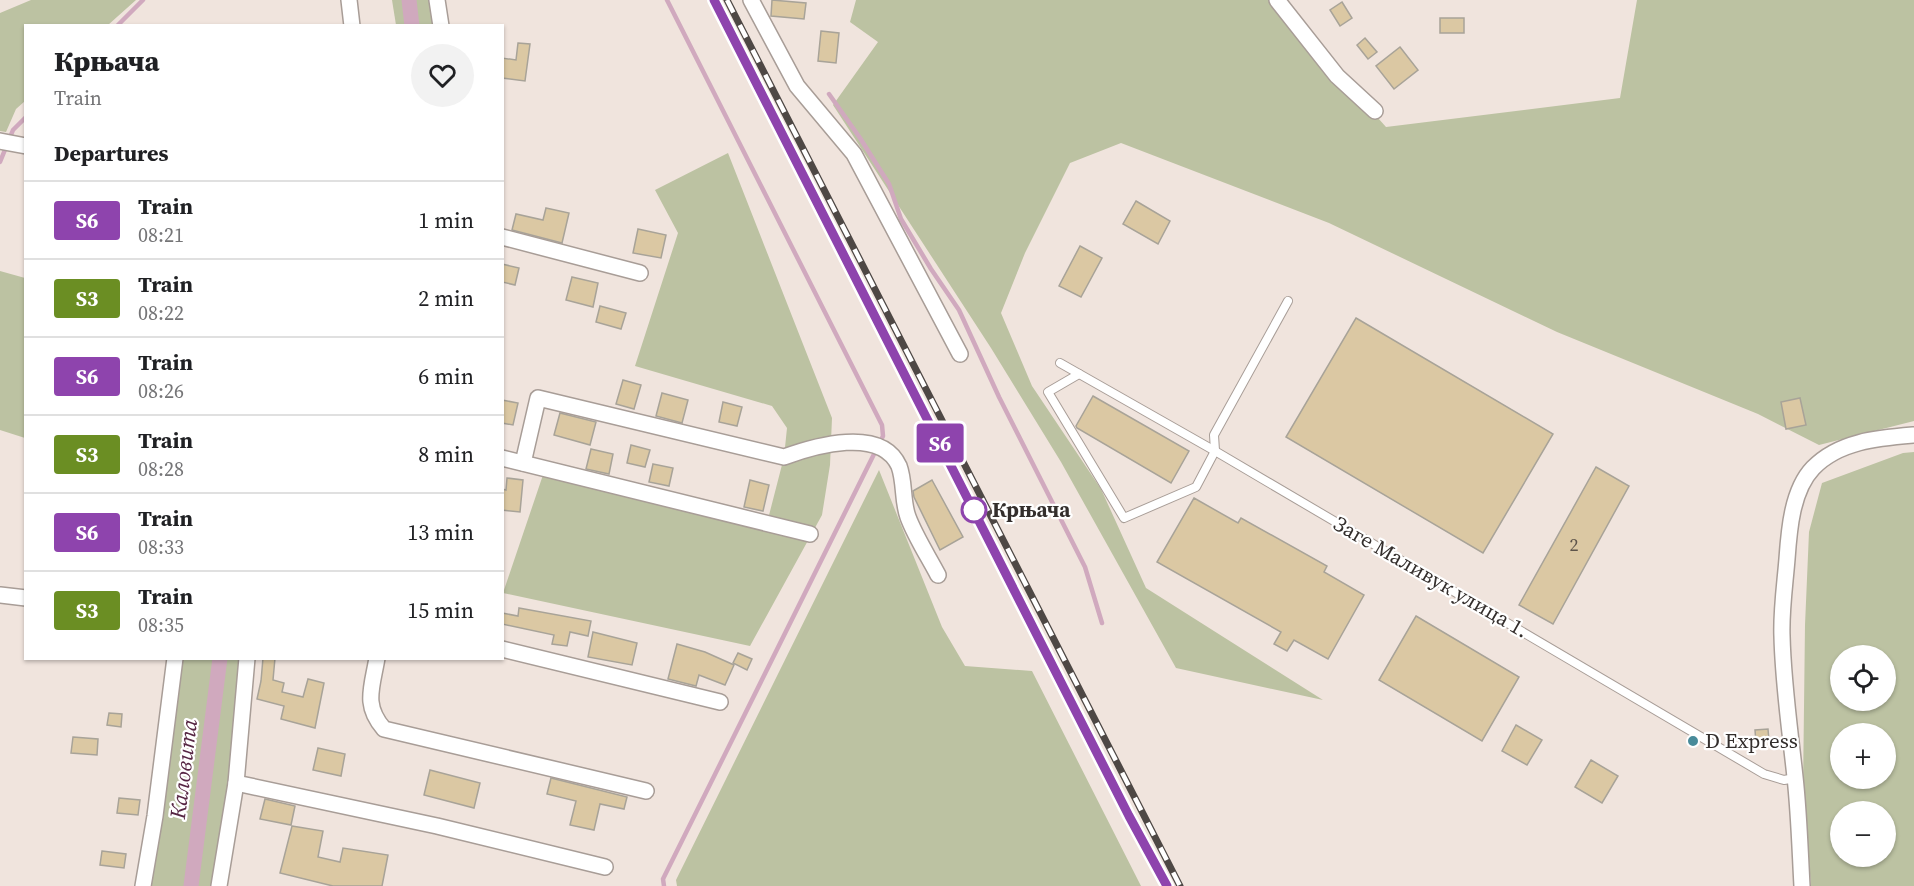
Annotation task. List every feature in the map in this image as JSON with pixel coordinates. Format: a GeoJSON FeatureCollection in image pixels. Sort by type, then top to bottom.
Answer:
{"type":"FeatureCollection","features":[{"type":"Feature","properties":{"kind":"street"},"geometry":{"type":"LineString","coordinates":[[350,0],[352,24]]}},
{"type":"Feature","properties":{"kind":"street"},"geometry":{"type":"LineString","coordinates":[[437,0],[441,24]]}},
{"type":"Feature","properties":{"kind":"street"},"geometry":{"type":"LineString","coordinates":[[751,0],[797,86],[854,154],[960,354]]}},
{"type":"Feature","properties":{"kind":"street"},"geometry":{"type":"LineString","coordinates":[[1277,0],[1337,76],[1376,111]]}},
{"type":"Feature","properties":{"kind":"street"},"geometry":{"type":"LineString","coordinates":[[0,141],[24,146]]}},
{"type":"Feature","properties":{"kind":"street"},"geometry":{"type":"LineString","coordinates":[[504,238],[640,273]]}},
{"type":"Feature","properties":{"kind":"street"},"geometry":{"type":"LineString","coordinates":[[524,463],[538,398],[784,456],[814,446],[842,442],[867,444],[885,450],[893,456],[900,468],[907,516],[938,575]]}},
{"type":"Feature","properties":{"kind":"street"},"geometry":{"type":"LineString","coordinates":[[1802,886],[1782,633],[1789,536],[1802,484],[1811,470],[1827,456],[1864,441],[1914,435]]}},
{"type":"Feature","properties":{"kind":"street"},"geometry":{"type":"LineString","coordinates":[[504,458],[810,534]]}},
{"type":"Feature","properties":{"kind":"street"},"geometry":{"type":"LineString","coordinates":[[0,595],[24,598]]}},
{"type":"Feature","properties":{"kind":"street"},"geometry":{"type":"LineString","coordinates":[[504,650],[720,702]]}},
{"type":"Feature","properties":{"kind":"street"},"geometry":{"type":"LineString","coordinates":[[143,886],[155,816],[175,660]]}},
{"type":"Feature","properties":{"kind":"street"},"geometry":{"type":"LineString","coordinates":[[219,886],[236,783],[247,660]]}},
{"type":"Feature","properties":{"kind":"street"},"geometry":{"type":"LineString","coordinates":[[377,660],[369,702],[370,709],[384,729],[646,791]]}},
{"type":"Feature","properties":{"kind":"street"},"geometry":{"type":"LineString","coordinates":[[236,783],[437,826],[605,867]]}},
{"type":"Feature","properties":{"kind":"lane"},"geometry":{"type":"LineString","coordinates":[[1079,374],[1048,392],[1124,518],[1197,487],[1215,451],[1214,435],[1288,301]]}},
{"type":"Feature","properties":{"kind":"lane","name":"Заге Маливук улица 1."},"geometry":{"type":"LineString","coordinates":[[1060,363],[1215,451],[1764,774],[1784,780],[1795,778]]}},
{"type":"Feature","properties":{"kind":"green space"},"geometry":{"type":"Polygon","coordinates":[[[31,0],[136,0],[109,24],[24,24],[24,102],[16,109],[6,132],[0,131],[0,13],[31,0]]]}},
{"type":"Feature","properties":{"kind":"green space"},"geometry":{"type":"Polygon","coordinates":[[[392,0],[436,0],[438,24],[396,24],[392,0]]]}},
{"type":"Feature","properties":{"kind":"green space"},"geometry":{"type":"Polygon","coordinates":[[[856,0],[1278,0],[1290,19],[1386,127],[1620,98],[1637,0],[1914,0],[1914,421],[1819,445],[1758,414],[1557,332],[1329,223],[1121,143],[1070,163],[1025,253],[1001,313],[1032,386],[1101,489],[1146,588],[1323,700],[1176,668],[1061,462],[991,348],[833,105],[878,42],[850,22],[856,0]]]}},
{"type":"Feature","properties":{"kind":"green space"},"geometry":{"type":"Polygon","coordinates":[[[728,153],[832,418],[830,465],[822,515],[750,646],[504,593],[545,469],[767,523],[784,457],[787,428],[772,406],[635,366],[678,233],[655,190],[728,153]]]}},
{"type":"Feature","properties":{"kind":"green space"},"geometry":{"type":"Polygon","coordinates":[[[0,271],[24,278],[24,438],[0,430],[0,271]]]}},
{"type":"Feature","properties":{"kind":"green space"},"geometry":{"type":"Polygon","coordinates":[[[1914,452],[1914,886],[1811,886],[1803,789],[1805,625],[1809,532],[1822,483],[1903,453],[1914,452]]]}},
{"type":"Feature","properties":{"kind":"green space"},"geometry":{"type":"Polygon","coordinates":[[[879,470],[942,627],[965,666],[1032,671],[1141,886],[677,886],[676,880],[879,470]]]}},
{"type":"Feature","properties":{"kind":"green space"},"geometry":{"type":"Polygon","coordinates":[[[175,660],[247,660],[219,886],[143,886],[175,660]]]}},
{"type":"Feature","properties":{"kind":"building"},"geometry":{"type":"Polygon","coordinates":[[[772,0],[806,3],[804,19],[771,16],[772,0]]]}},
{"type":"Feature","properties":{"kind":"building"},"geometry":{"type":"Polygon","coordinates":[[[1342,2],[1352,18],[1340,26],[1330,10],[1342,2]]]}},
{"type":"Feature","properties":{"kind":"building"},"geometry":{"type":"Polygon","coordinates":[[[1440,18],[1464,18],[1464,33],[1440,33],[1440,18]]]}},
{"type":"Feature","properties":{"kind":"building"},"geometry":{"type":"Polygon","coordinates":[[[821,31],[839,33],[836,63],[818,61],[821,31]]]}},
{"type":"Feature","properties":{"kind":"building"},"geometry":{"type":"Polygon","coordinates":[[[1365,38],[1377,52],[1368,59],[1357,45],[1365,38]]]}},
{"type":"Feature","properties":{"kind":"building"},"geometry":{"type":"Polygon","coordinates":[[[518,43],[530,44],[525,81],[504,78],[504,58],[516,60],[518,43]]]}},
{"type":"Feature","properties":{"kind":"building"},"geometry":{"type":"Polygon","coordinates":[[[1400,47],[1418,70],[1394,89],[1376,66],[1400,47]]]}},
{"type":"Feature","properties":{"kind":"building"},"geometry":{"type":"Polygon","coordinates":[[[1136,201],[1170,221],[1158,244],[1123,224],[1136,201]]]}},
{"type":"Feature","properties":{"kind":"building"},"geometry":{"type":"Polygon","coordinates":[[[546,208],[569,213],[562,243],[512,230],[516,214],[543,220],[546,208]]]}},
{"type":"Feature","properties":{"kind":"building"},"geometry":{"type":"Polygon","coordinates":[[[638,229],[666,235],[661,258],[633,253],[638,229]]]}},
{"type":"Feature","properties":{"kind":"building"},"geometry":{"type":"Polygon","coordinates":[[[1080,246],[1102,258],[1081,297],[1059,286],[1080,246]]]}},
{"type":"Feature","properties":{"kind":"building"},"geometry":{"type":"Polygon","coordinates":[[[504,264],[519,268],[515,285],[504,282],[504,264]]]}},
{"type":"Feature","properties":{"kind":"building"},"geometry":{"type":"Polygon","coordinates":[[[572,277],[598,283],[593,307],[566,300],[572,277]]]}},
{"type":"Feature","properties":{"kind":"building"},"geometry":{"type":"Polygon","coordinates":[[[600,306],[626,313],[621,329],[596,322],[600,306]]]}},
{"type":"Feature","properties":{"kind":"building"},"geometry":{"type":"Polygon","coordinates":[[[1356,318],[1553,434],[1483,553],[1286,437],[1356,318]]]}},
{"type":"Feature","properties":{"kind":"building"},"geometry":{"type":"Polygon","coordinates":[[[623,380],[641,385],[634,409],[616,404],[623,380]]]}},
{"type":"Feature","properties":{"kind":"building"},"geometry":{"type":"Polygon","coordinates":[[[662,393],[688,400],[682,423],[656,416],[662,393]]]}},
{"type":"Feature","properties":{"kind":"building"},"geometry":{"type":"Polygon","coordinates":[[[1093,396],[1189,451],[1171,483],[1077,428],[1093,396]]]}},
{"type":"Feature","properties":{"kind":"building"},"geometry":{"type":"Polygon","coordinates":[[[1800,398],[1806,425],[1786,429],[1781,402],[1800,398]]]}},
{"type":"Feature","properties":{"kind":"building"},"geometry":{"type":"Polygon","coordinates":[[[504,400],[518,403],[513,425],[504,423],[504,400]]]}},
{"type":"Feature","properties":{"kind":"building"},"geometry":{"type":"Polygon","coordinates":[[[723,402],[742,407],[737,426],[719,422],[723,402]]]}},
{"type":"Feature","properties":{"kind":"building"},"geometry":{"type":"Polygon","coordinates":[[[560,413],[596,422],[590,445],[554,435],[560,413]]]}},
{"type":"Feature","properties":{"kind":"building"},"geometry":{"type":"Polygon","coordinates":[[[631,445],[650,450],[645,467],[627,463],[631,445]]]}},
{"type":"Feature","properties":{"kind":"building"},"geometry":{"type":"Polygon","coordinates":[[[591,449],[613,454],[609,474],[586,469],[591,449]]]}},
{"type":"Feature","properties":{"kind":"building"},"geometry":{"type":"Polygon","coordinates":[[[653,464],[673,468],[669,486],[649,482],[653,464]]]}},
{"type":"Feature","properties":{"kind":"building"},"geometry":{"type":"Polygon","coordinates":[[[1596,467],[1629,486],[1553,624],[1519,605],[1596,467]]]}},
{"type":"Feature","properties":{"kind":"building"},"geometry":{"type":"Polygon","coordinates":[[[507,478],[523,480],[520,512],[504,510],[504,490],[506,490],[507,478]]]}},
{"type":"Feature","properties":{"kind":"building"},"geometry":{"type":"Polygon","coordinates":[[[750,480],[769,485],[763,511],[744,507],[750,480]]]}},
{"type":"Feature","properties":{"kind":"building"},"geometry":{"type":"Polygon","coordinates":[[[932,480],[963,537],[940,550],[913,491],[932,480]]]}},
{"type":"Feature","properties":{"kind":"building"},"geometry":{"type":"Polygon","coordinates":[[[1194,498],[1238,523],[1241,518],[1327,566],[1324,572],[1364,595],[1328,659],[1294,640],[1287,651],[1274,644],[1281,632],[1157,562],[1194,498]]]}},
{"type":"Feature","properties":{"kind":"building"},"geometry":{"type":"Polygon","coordinates":[[[519,608],[591,621],[588,636],[570,632],[567,646],[552,644],[554,635],[504,624],[504,613],[518,616],[519,608]]]}},
{"type":"Feature","properties":{"kind":"building"},"geometry":{"type":"Polygon","coordinates":[[[1416,616],[1519,677],[1482,741],[1379,680],[1416,616]]]}},
{"type":"Feature","properties":{"kind":"building"},"geometry":{"type":"Polygon","coordinates":[[[593,632],[637,643],[632,665],[588,657],[593,632]]]}},
{"type":"Feature","properties":{"kind":"building"},"geometry":{"type":"Polygon","coordinates":[[[677,644],[705,652],[734,665],[725,685],[699,675],[696,686],[668,679],[677,644]]]}},
{"type":"Feature","properties":{"kind":"building"},"geometry":{"type":"Polygon","coordinates":[[[738,653],[752,659],[747,670],[733,663],[738,653]]]}},
{"type":"Feature","properties":{"kind":"building"},"geometry":{"type":"Polygon","coordinates":[[[263,660],[275,660],[273,680],[284,683],[282,692],[303,697],[308,679],[324,683],[315,728],[281,719],[284,706],[257,699],[263,660]]]}},
{"type":"Feature","properties":{"kind":"building"},"geometry":{"type":"Polygon","coordinates":[[[109,713],[122,714],[121,727],[107,725],[109,713]]]}},
{"type":"Feature","properties":{"kind":"building"},"geometry":{"type":"Polygon","coordinates":[[[1516,725],[1542,740],[1527,765],[1502,751],[1516,725]]]}},
{"type":"Feature","properties":{"kind":"building"},"geometry":{"type":"Polygon","coordinates":[[[1768,729],[1769,741],[1756,743],[1755,730],[1768,729]]]}},
{"type":"Feature","properties":{"kind":"building"},"geometry":{"type":"Polygon","coordinates":[[[73,737],[98,739],[97,755],[71,753],[73,737]]]}},
{"type":"Feature","properties":{"kind":"building"},"geometry":{"type":"Polygon","coordinates":[[[318,748],[345,754],[341,776],[313,770],[318,748]]]}},
{"type":"Feature","properties":{"kind":"building"},"geometry":{"type":"Polygon","coordinates":[[[1591,760],[1618,776],[1602,803],[1575,787],[1591,760]]]}},
{"type":"Feature","properties":{"kind":"building"},"geometry":{"type":"Polygon","coordinates":[[[430,770],[480,783],[474,808],[424,795],[430,770]]]}},
{"type":"Feature","properties":{"kind":"building"},"geometry":{"type":"Polygon","coordinates":[[[551,778],[627,797],[624,809],[600,804],[594,830],[570,825],[576,801],[547,794],[551,778]]]}},
{"type":"Feature","properties":{"kind":"building"},"geometry":{"type":"Polygon","coordinates":[[[119,798],[140,800],[138,815],[117,813],[119,798]]]}},
{"type":"Feature","properties":{"kind":"building"},"geometry":{"type":"Polygon","coordinates":[[[265,799],[295,806],[291,825],[260,819],[265,799]]]}},
{"type":"Feature","properties":{"kind":"building"},"geometry":{"type":"Polygon","coordinates":[[[292,826],[323,831],[318,857],[340,862],[343,848],[388,855],[382,886],[333,886],[280,873],[292,826]]]}},
{"type":"Feature","properties":{"kind":"building"},"geometry":{"type":"Polygon","coordinates":[[[102,851],[126,854],[124,868],[100,865],[102,851]]]}},
{"type":"Feature","properties":{"kind":"waterway"},"geometry":{"type":"LineString","coordinates":[[119,24],[143,0]]}},
{"type":"Feature","properties":{"kind":"waterway","name":"Каловита"},"geometry":{"type":"LineString","coordinates":[[409,0],[412,24]]}},
{"type":"Feature","properties":{"kind":"waterway"},"geometry":{"type":"LineString","coordinates":[[664,886],[663,879],[883,436],[882,425],[667,0]]}},
{"type":"Feature","properties":{"kind":"waterway"},"geometry":{"type":"LineString","coordinates":[[829,94],[889,184],[901,219],[959,310],[999,397],[1085,567],[1102,623]]}},
{"type":"Feature","properties":{"kind":"waterway"},"geometry":{"type":"LineString","coordinates":[[0,162],[13,130],[24,119]]}},
{"type":"Feature","properties":{"kind":"waterway","name":"Каловита"},"geometry":{"type":"LineString","coordinates":[[191,886],[220,660]]}},
{"type":"Feature","properties":{"kind":"railway"},"geometry":{"type":"LineString","coordinates":[[714,0],[1129,816],[1167,886]]}},
{"type":"Feature","properties":{"kind":"railway"},"geometry":{"type":"LineString","coordinates":[[727,0],[1180,886]]}},
{"type":"Feature","properties":{"kind":"train","name":"S6"},"geometry":{"type":"LineString","coordinates":[[714,0],[1129,816],[1167,886]]}},
{"type":"Feature","properties":{"kind":"place","name":"Крњача"},"geometry":{"type":"Point","coordinates":[974,510]}},
{"type":"Feature","properties":{"kind":"place","name":"D Express"},"geometry":{"type":"Point","coordinates":[1693,741]}}]}
